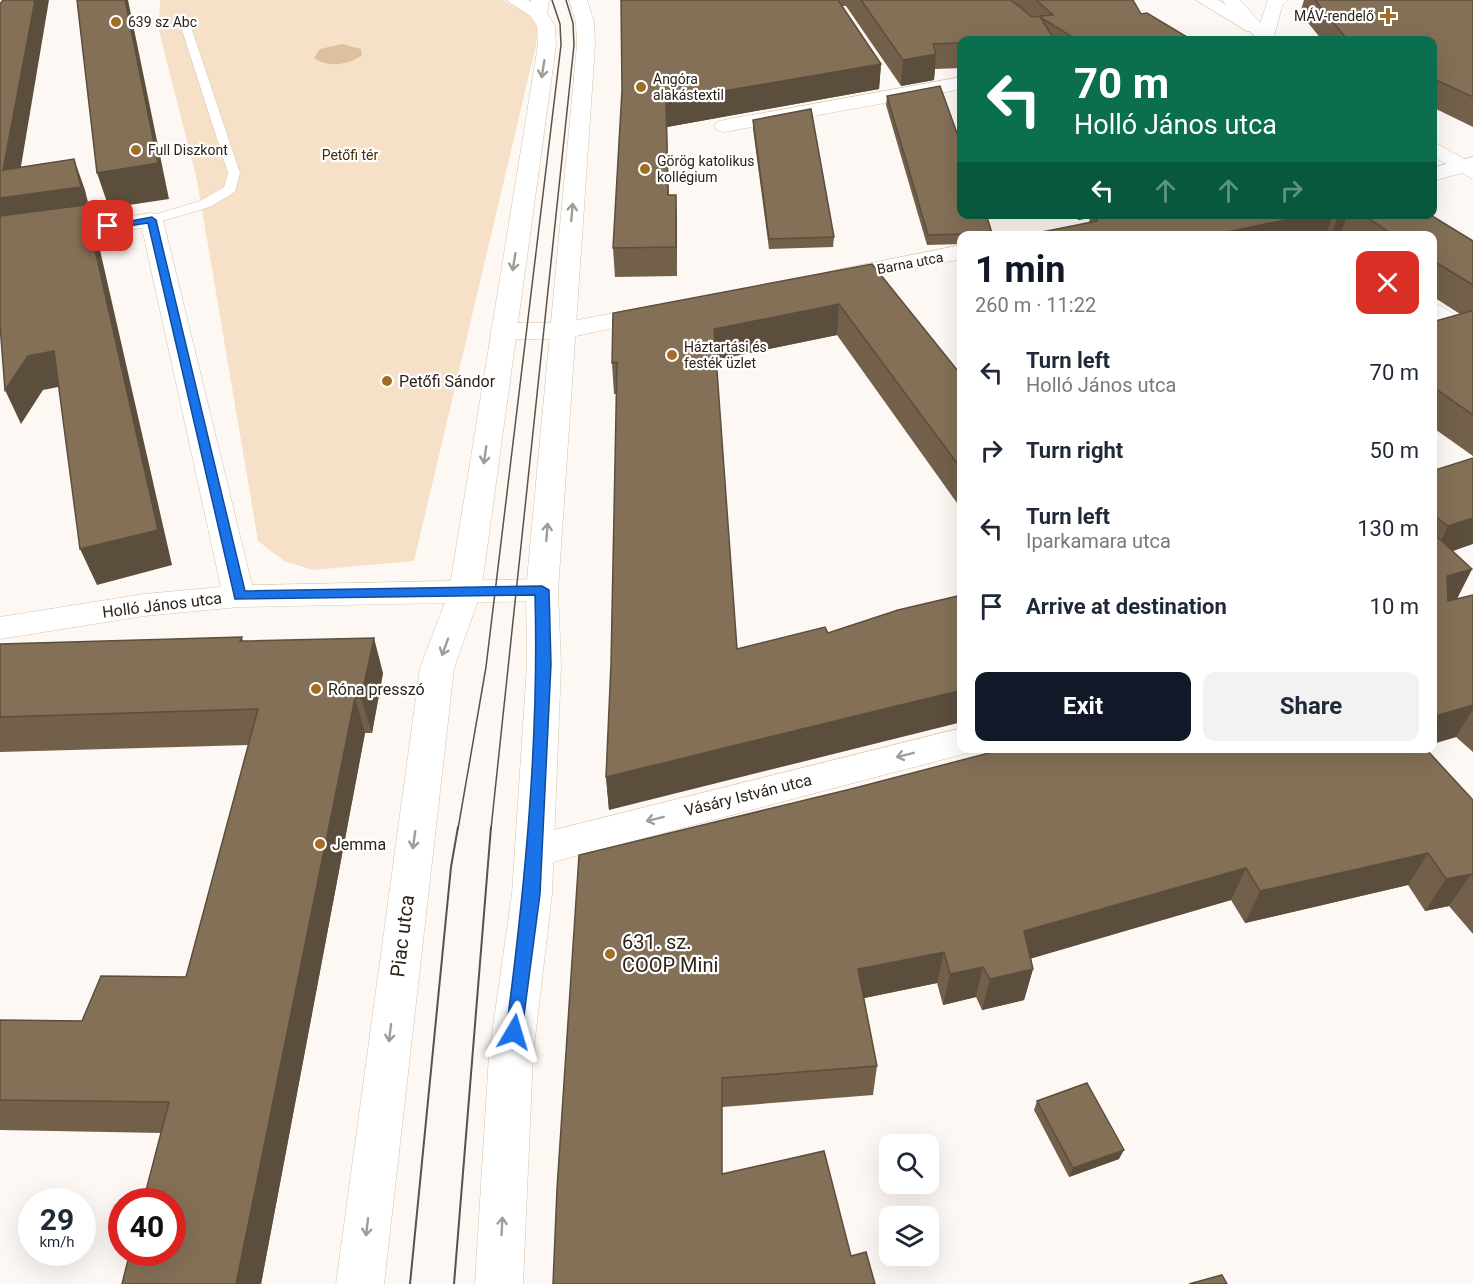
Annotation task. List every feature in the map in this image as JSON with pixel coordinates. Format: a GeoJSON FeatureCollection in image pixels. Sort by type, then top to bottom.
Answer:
{"type":"FeatureCollection","features":[{"type":"Feature","properties":{"kind":"street"},"geometry":{"type":"LineString","coordinates":[[465,592],[547,45],[546,26],[539,7],[515,0]]}},
{"type":"Feature","properties":{"kind":"street"},"geometry":{"type":"LineString","coordinates":[[500,1284],[511,1055],[532,894],[544,664],[542,590],[586,45],[585,22],[578,0]]}},
{"type":"Feature","properties":{"kind":"street"},"geometry":{"type":"LineString","coordinates":[[1205,0],[1262,35]]}},
{"type":"Feature","properties":{"kind":"street"},"geometry":{"type":"LineString","coordinates":[[1231,0],[1262,35]]}},
{"type":"Feature","properties":{"kind":"street"},"geometry":{"type":"LineString","coordinates":[[1262,35],[1274,4],[1279,0]]}},
{"type":"Feature","properties":{"kind":"street"},"geometry":{"type":"LineString","coordinates":[[882,77],[895,95]]}},
{"type":"Feature","properties":{"kind":"street"},"geometry":{"type":"LineString","coordinates":[[724,126],[957,84]]}},
{"type":"Feature","properties":{"kind":"street"},"geometry":{"type":"LineString","coordinates":[[1437,139],[1470,163]]}},
{"type":"Feature","properties":{"kind":"street"},"geometry":{"type":"LineString","coordinates":[[1437,149],[1470,163]]}},
{"type":"Feature","properties":{"kind":"street"},"geometry":{"type":"LineString","coordinates":[[1437,174],[1470,163]]}},
{"type":"Feature","properties":{"kind":"street"},"geometry":{"type":"LineString","coordinates":[[0,242],[152,220],[239,596]]}},
{"type":"Feature","properties":{"kind":"street","name":"Barna utca"},"geometry":{"type":"LineString","coordinates":[[812,282],[957,253]]}},
{"type":"Feature","properties":{"kind":"street"},"geometry":{"type":"LineString","coordinates":[[503,331],[562,331],[685,307]]}},
{"type":"Feature","properties":{"kind":"street"},"geometry":{"type":"LineString","coordinates":[[1437,314],[1473,337]]}},
{"type":"Feature","properties":{"kind":"street","name":"Holló János utca"},"geometry":{"type":"LineString","coordinates":[[0,628],[144,605],[239,596],[542,590]]}},
{"type":"Feature","properties":{"kind":"street","name":"Piac utca"},"geometry":{"type":"LineString","coordinates":[[360,1284],[437,668],[465,592]]}},
{"type":"Feature","properties":{"kind":"street","name":"Vásáry István utca"},"geometry":{"type":"LineString","coordinates":[[534,851],[957,742]]}},
{"type":"Feature","properties":{"kind":"lane"},"geometry":{"type":"LineString","coordinates":[[152,220],[205,204],[230,189],[234,173],[186,27]]}},
{"type":"Feature","properties":{"kind":"green space","name":"Petőfi tér"},"geometry":{"type":"Polygon","coordinates":[[[160,0],[502,0],[527,14],[538,26],[536,45],[414,561],[313,570],[284,561],[258,541],[197,180],[159,31],[160,0]]]}},
{"type":"Feature","properties":{"kind":"shaded area"},"geometry":{"type":"Polygon","coordinates":[[[342,44],[361,49],[362,55],[338,64],[325,63],[314,58],[320,49],[342,44]]]}},
{"type":"Feature","properties":{"kind":"building"},"geometry":{"type":"Polygon","coordinates":[[[3,0],[35,0],[3,170],[74,159],[81,187],[0,198],[0,4],[3,0]]]}},
{"type":"Feature","properties":{"kind":"building"},"geometry":{"type":"Polygon","coordinates":[[[77,0],[125,0],[158,163],[97,173],[77,0]]]}},
{"type":"Feature","properties":{"kind":"building"},"geometry":{"type":"Polygon","coordinates":[[[621,0],[838,0],[881,64],[666,101],[668,195],[676,195],[676,247],[613,248],[622,90],[621,0]]]}},
{"type":"Feature","properties":{"kind":"building"},"geometry":{"type":"Polygon","coordinates":[[[861,0],[1011,0],[1032,17],[1053,15],[1036,0],[1133,0],[1141,14],[1147,13],[1185,36],[1071,36],[1040,17],[1052,36],[957,36],[957,43],[933,44],[936,54],[903,60],[861,0]]]}},
{"type":"Feature","properties":{"kind":"building"},"geometry":{"type":"Polygon","coordinates":[[[1315,0],[1473,0],[1473,97],[1437,80],[1437,36],[1344,36],[1315,0]]]}},
{"type":"Feature","properties":{"kind":"building"},"geometry":{"type":"Polygon","coordinates":[[[940,86],[957,133],[957,219],[988,219],[991,231],[957,231],[957,234],[928,235],[887,96],[940,86]]]}},
{"type":"Feature","properties":{"kind":"building"},"geometry":{"type":"Polygon","coordinates":[[[811,109],[834,237],[769,239],[753,120],[811,109]]]}},
{"type":"Feature","properties":{"kind":"building"},"geometry":{"type":"Polygon","coordinates":[[[85,205],[158,530],[80,549],[54,351],[28,356],[5,390],[0,325],[0,216],[85,205]]]}},
{"type":"Feature","properties":{"kind":"building"},"geometry":{"type":"Polygon","coordinates":[[[1096,219],[1289,219],[1232,231],[1047,231],[1097,221],[1096,219]]]}},
{"type":"Feature","properties":{"kind":"building"},"geometry":{"type":"Polygon","coordinates":[[[1370,219],[1437,219],[1473,241],[1473,285],[1437,263],[1437,231],[1388,231],[1370,219]]]}},
{"type":"Feature","properties":{"kind":"building"},"geometry":{"type":"Polygon","coordinates":[[[872,264],[957,370],[957,463],[839,304],[714,329],[737,649],[825,627],[828,633],[898,610],[957,596],[957,691],[606,777],[611,664],[617,362],[612,363],[613,313],[872,264]]]}},
{"type":"Feature","properties":{"kind":"building"},"geometry":{"type":"Polygon","coordinates":[[[1473,312],[1473,415],[1437,390],[1437,321],[1473,312]]]}},
{"type":"Feature","properties":{"kind":"building"},"geometry":{"type":"Polygon","coordinates":[[[1473,458],[1473,518],[1448,526],[1437,518],[1437,469],[1473,458]]]}},
{"type":"Feature","properties":{"kind":"building"},"geometry":{"type":"Polygon","coordinates":[[[1437,537],[1472,569],[1447,576],[1448,601],[1473,595],[1473,705],[1437,716],[1437,537]]]}},
{"type":"Feature","properties":{"kind":"building"},"geometry":{"type":"Polygon","coordinates":[[[242,637],[240,641],[374,638],[361,698],[355,698],[236,1284],[122,1284],[126,1266],[186,1266],[186,1188],[147,1188],[169,1102],[0,1100],[0,1020],[82,1021],[101,976],[186,977],[258,709],[0,717],[0,644],[242,637]]]}},
{"type":"Feature","properties":{"kind":"building"},"geometry":{"type":"Polygon","coordinates":[[[989,753],[1430,753],[1473,800],[1473,876],[1471,874],[1446,879],[1428,853],[1260,891],[1246,868],[1024,931],[1033,969],[990,979],[983,967],[950,974],[944,952],[858,969],[877,1066],[722,1078],[722,1174],[824,1151],[851,1256],[866,1252],[875,1284],[553,1284],[579,855],[989,753]]]}},
{"type":"Feature","properties":{"kind":"building"},"geometry":{"type":"Polygon","coordinates":[[[1087,1083],[1124,1150],[1073,1168],[1037,1101],[1087,1083]]]}},
{"type":"Feature","properties":{"kind":"building"},"geometry":{"type":"Polygon","coordinates":[[[1222,1275],[1227,1284],[1189,1284],[1222,1275]]]}},
{"type":"Feature","properties":{"kind":"tram line"},"geometry":{"type":"LineString","coordinates":[[458,829],[486,667],[561,45],[560,24],[552,0]]}},
{"type":"Feature","properties":{"kind":"tram line"},"geometry":{"type":"LineString","coordinates":[[491,829],[574,45],[573,23],[566,0]]}},
{"type":"Feature","properties":{"kind":"tram line"},"geometry":{"type":"LineString","coordinates":[[410,1284],[451,867],[458,827]]}},
{"type":"Feature","properties":{"kind":"tram line"},"geometry":{"type":"LineString","coordinates":[[454,1284],[491,827]]}},
{"type":"Feature","properties":{"kind":"place","name":"MÁV-rendelő"},"geometry":{"type":"Point","coordinates":[1388,16]}},
{"type":"Feature","properties":{"kind":"place","name":"639 sz Abc"},"geometry":{"type":"Point","coordinates":[116,22]}},
{"type":"Feature","properties":{"kind":"place","name":"Angóra alakástextil"},"geometry":{"type":"Point","coordinates":[641,87]}},
{"type":"Feature","properties":{"kind":"place","name":"Full Diszkont"},"geometry":{"type":"Point","coordinates":[136,150]}},
{"type":"Feature","properties":{"kind":"place","name":"Görög katolikus kollégium"},"geometry":{"type":"Point","coordinates":[645,169]}},
{"type":"Feature","properties":{"kind":"place","name":"Háztartási és festék üzlet"},"geometry":{"type":"Point","coordinates":[672,355]}},
{"type":"Feature","properties":{"kind":"place","name":"Petőfi Sándor"},"geometry":{"type":"Point","coordinates":[387,381]}},
{"type":"Feature","properties":{"kind":"place","name":"Róna presszó"},"geometry":{"type":"Point","coordinates":[316,689]}},
{"type":"Feature","properties":{"kind":"place","name":"Jemma"},"geometry":{"type":"Point","coordinates":[320,844]}},
{"type":"Feature","properties":{"kind":"place","name":"631. sz. COOP Mini"},"geometry":{"type":"Point","coordinates":[610,954]}},
{"type":"Feature","properties":{"kind":"route"},"geometry":{"type":"LineString","coordinates":[[108,226],[152,220],[239,596],[542,590],[544,664],[532,894],[514,1032]]}}]}
